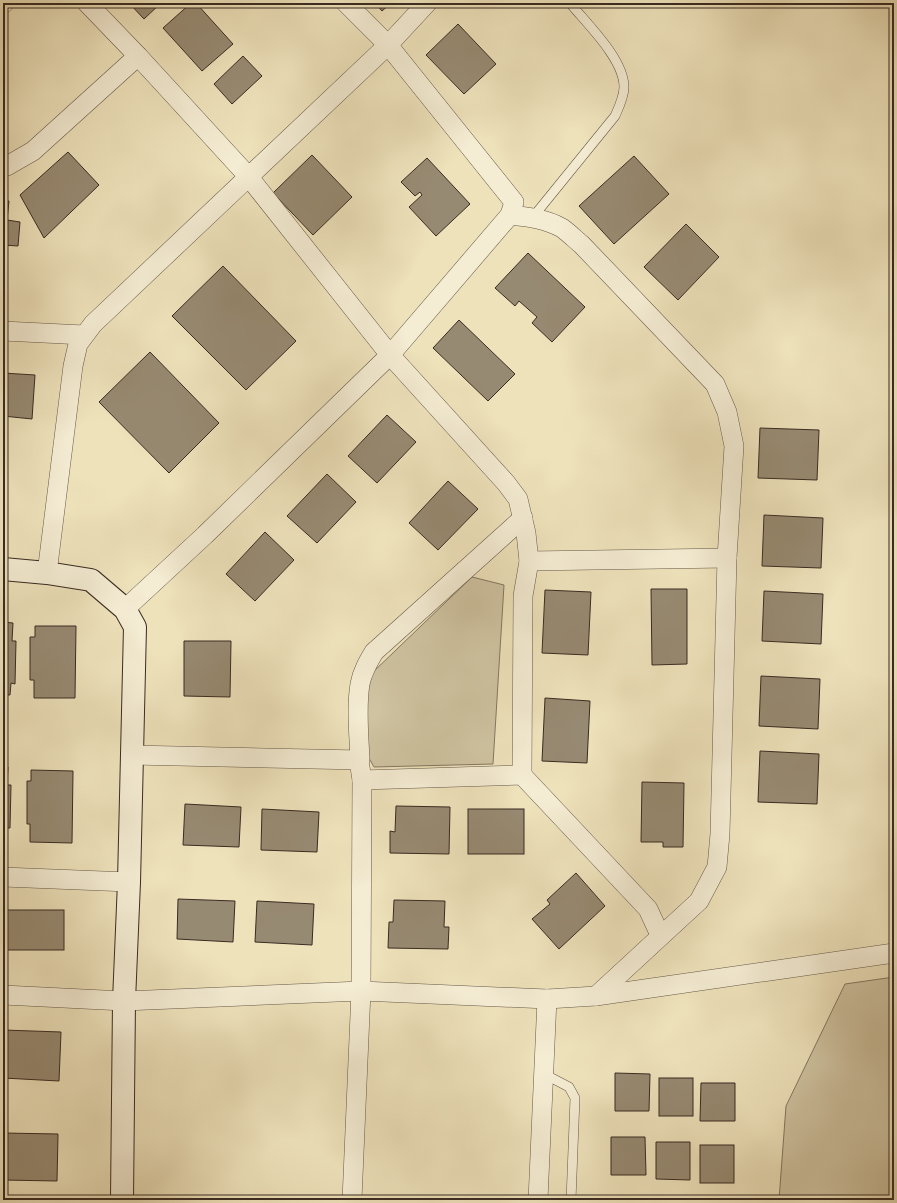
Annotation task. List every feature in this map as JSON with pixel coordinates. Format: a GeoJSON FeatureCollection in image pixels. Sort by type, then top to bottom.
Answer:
{"type":"FeatureCollection","features":[{"type":"Feature","properties":{"kind":"street"},"geometry":{"type":"LineString","coordinates":[[87,3],[138,56],[248,176],[390,355],[506,483],[518,500],[529,561],[523,596],[522,775],[648,909],[660,935]]}},
{"type":"Feature","properties":{"kind":"street"},"geometry":{"type":"LineString","coordinates":[[124,609],[205,535],[390,355],[510,215],[514,202],[388,45],[346,3]]}},
{"type":"Feature","properties":{"kind":"street"},"geometry":{"type":"LineString","coordinates":[[47,573],[73,366],[78,344],[84,335],[93,324],[248,176],[388,45],[427,3]]}},
{"type":"Feature","properties":{"kind":"street"},"geometry":{"type":"LineString","coordinates":[[3,166],[7,166],[33,151],[138,56]]}},
{"type":"Feature","properties":{"kind":"street"},"geometry":{"type":"LineString","coordinates":[[510,215],[533,217],[548,221],[563,229],[582,245],[715,384],[727,412],[734,446],[727,558],[723,748],[720,834],[717,867],[698,901],[596,996]]}},
{"type":"Feature","properties":{"kind":"street"},"geometry":{"type":"LineString","coordinates":[[3,331],[84,335]]}},
{"type":"Feature","properties":{"kind":"street"},"geometry":{"type":"LineString","coordinates":[[352,1200],[361,991],[362,780],[358,701],[360,683],[366,666],[374,652],[522,518]]}},
{"type":"Feature","properties":{"kind":"street"},"geometry":{"type":"LineString","coordinates":[[529,561],[727,558]]}},
{"type":"Feature","properties":{"kind":"street"},"geometry":{"type":"LineString","coordinates":[[3,569],[47,573],[91,580],[124,609],[135,627],[129,882],[124,1001],[122,1200]]}},
{"type":"Feature","properties":{"kind":"street"},"geometry":{"type":"LineString","coordinates":[[132,755],[360,760]]}},
{"type":"Feature","properties":{"kind":"street"},"geometry":{"type":"LineString","coordinates":[[362,780],[522,775]]}},
{"type":"Feature","properties":{"kind":"street"},"geometry":{"type":"LineString","coordinates":[[3,877],[129,882]]}},
{"type":"Feature","properties":{"kind":"street"},"geometry":{"type":"LineString","coordinates":[[3,995],[124,1001],[361,991],[547,999],[596,996],[894,953]]}},
{"type":"Feature","properties":{"kind":"street"},"geometry":{"type":"LineString","coordinates":[[538,1200],[547,999]]}},
{"type":"Feature","properties":{"kind":"lane"},"geometry":{"type":"LineString","coordinates":[[533,217],[615,116],[623,94],[624,87],[622,74],[615,57],[570,3]]}},
{"type":"Feature","properties":{"kind":"lane"},"geometry":{"type":"LineString","coordinates":[[544,1074],[569,1087],[575,1098],[571,1200]]}},
{"type":"Feature","properties":{"kind":"shaded area"},"geometry":{"type":"Polygon","coordinates":[[[472,577],[504,585],[493,764],[374,767],[365,751],[367,694],[371,674],[472,577]]]}},
{"type":"Feature","properties":{"kind":"shaded area"},"geometry":{"type":"Polygon","coordinates":[[[894,977],[894,1200],[779,1200],[786,1106],[845,984],[894,977]]]}},
{"type":"Feature","properties":{"kind":"building"},"geometry":{"type":"Polygon","coordinates":[[[129,3],[161,3],[144,19],[129,3]]]}},
{"type":"Feature","properties":{"kind":"building"},"geometry":{"type":"Polygon","coordinates":[[[191,3],[196,3],[233,44],[202,71],[163,28],[191,3]]]}},
{"type":"Feature","properties":{"kind":"building"},"geometry":{"type":"Polygon","coordinates":[[[375,3],[391,3],[382,11],[375,3]]]}},
{"type":"Feature","properties":{"kind":"building"},"geometry":{"type":"Polygon","coordinates":[[[458,24],[496,64],[464,94],[426,55],[458,24]]]}},
{"type":"Feature","properties":{"kind":"building"},"geometry":{"type":"Polygon","coordinates":[[[243,56],[262,76],[232,104],[214,84],[243,56]]]}},
{"type":"Feature","properties":{"kind":"building"},"geometry":{"type":"Polygon","coordinates":[[[68,152],[99,185],[44,238],[20,195],[68,152]]]}},
{"type":"Feature","properties":{"kind":"building"},"geometry":{"type":"Polygon","coordinates":[[[312,155],[352,197],[313,235],[273,193],[312,155]]]}},
{"type":"Feature","properties":{"kind":"building"},"geometry":{"type":"Polygon","coordinates":[[[634,156],[669,194],[614,244],[579,206],[634,156]]]}},
{"type":"Feature","properties":{"kind":"building"},"geometry":{"type":"Polygon","coordinates":[[[427,158],[470,204],[436,236],[409,207],[422,195],[420,192],[415,196],[401,182],[427,158]]]}},
{"type":"Feature","properties":{"kind":"building"},"geometry":{"type":"Polygon","coordinates":[[[3,201],[9,201],[7,220],[20,222],[18,246],[3,245],[3,201]]]}},
{"type":"Feature","properties":{"kind":"building"},"geometry":{"type":"Polygon","coordinates":[[[686,224],[719,257],[678,300],[644,267],[686,224]]]}},
{"type":"Feature","properties":{"kind":"building"},"geometry":{"type":"Polygon","coordinates":[[[528,253],[585,307],[552,342],[532,323],[537,317],[519,301],[515,306],[495,288],[528,253]]]}},
{"type":"Feature","properties":{"kind":"building"},"geometry":{"type":"Polygon","coordinates":[[[223,266],[296,341],[246,390],[172,316],[223,266]]]}},
{"type":"Feature","properties":{"kind":"building"},"geometry":{"type":"Polygon","coordinates":[[[459,320],[515,374],[488,401],[433,348],[459,320]]]}},
{"type":"Feature","properties":{"kind":"building"},"geometry":{"type":"Polygon","coordinates":[[[150,352],[219,423],[169,473],[99,402],[150,352]]]}},
{"type":"Feature","properties":{"kind":"building"},"geometry":{"type":"Polygon","coordinates":[[[3,373],[35,375],[32,419],[3,416],[3,373]]]}},
{"type":"Feature","properties":{"kind":"building"},"geometry":{"type":"Polygon","coordinates":[[[387,415],[416,442],[377,483],[348,456],[387,415]]]}},
{"type":"Feature","properties":{"kind":"building"},"geometry":{"type":"Polygon","coordinates":[[[760,428],[819,430],[817,480],[758,478],[760,428]]]}},
{"type":"Feature","properties":{"kind":"building"},"geometry":{"type":"Polygon","coordinates":[[[3,460],[6,460],[3,499],[3,460]]]}},
{"type":"Feature","properties":{"kind":"building"},"geometry":{"type":"Polygon","coordinates":[[[327,474],[356,502],[317,543],[287,516],[327,474]]]}},
{"type":"Feature","properties":{"kind":"building"},"geometry":{"type":"Polygon","coordinates":[[[448,481],[478,509],[438,550],[409,523],[448,481]]]}},
{"type":"Feature","properties":{"kind":"building"},"geometry":{"type":"Polygon","coordinates":[[[764,515],[823,518],[821,568],[762,566],[764,515]]]}},
{"type":"Feature","properties":{"kind":"building"},"geometry":{"type":"Polygon","coordinates":[[[265,532],[294,560],[255,601],[226,574],[265,532]]]}},
{"type":"Feature","properties":{"kind":"building"},"geometry":{"type":"Polygon","coordinates":[[[651,589],[687,589],[687,664],[652,665],[651,589]]]}},
{"type":"Feature","properties":{"kind":"building"},"geometry":{"type":"Polygon","coordinates":[[[545,590],[591,592],[588,655],[542,653],[545,590]]]}},
{"type":"Feature","properties":{"kind":"building"},"geometry":{"type":"Polygon","coordinates":[[[764,591],[823,594],[821,644],[762,641],[764,591]]]}},
{"type":"Feature","properties":{"kind":"building"},"geometry":{"type":"Polygon","coordinates":[[[3,622],[13,623],[12,641],[16,641],[15,684],[11,683],[10,695],[3,695],[3,622]]]}},
{"type":"Feature","properties":{"kind":"building"},"geometry":{"type":"Polygon","coordinates":[[[35,626],[76,626],[75,698],[34,698],[34,680],[30,680],[30,637],[35,637],[35,626]]]}},
{"type":"Feature","properties":{"kind":"building"},"geometry":{"type":"Polygon","coordinates":[[[184,641],[231,641],[230,697],[184,696],[184,641]]]}},
{"type":"Feature","properties":{"kind":"building"},"geometry":{"type":"Polygon","coordinates":[[[761,676],[820,679],[818,729],[759,726],[761,676]]]}},
{"type":"Feature","properties":{"kind":"building"},"geometry":{"type":"Polygon","coordinates":[[[545,698],[590,701],[587,763],[542,761],[545,698]]]}},
{"type":"Feature","properties":{"kind":"building"},"geometry":{"type":"Polygon","coordinates":[[[760,751],[819,754],[817,804],[758,802],[760,751]]]}},
{"type":"Feature","properties":{"kind":"building"},"geometry":{"type":"Polygon","coordinates":[[[3,766],[8,767],[7,785],[11,785],[10,828],[5,828],[5,839],[3,839],[3,766]]]}},
{"type":"Feature","properties":{"kind":"building"},"geometry":{"type":"Polygon","coordinates":[[[31,770],[73,771],[72,843],[30,842],[30,824],[27,824],[27,781],[31,781],[31,770]]]}},
{"type":"Feature","properties":{"kind":"building"},"geometry":{"type":"Polygon","coordinates":[[[642,782],[684,783],[683,847],[663,847],[663,842],[641,842],[642,782]]]}},
{"type":"Feature","properties":{"kind":"building"},"geometry":{"type":"Polygon","coordinates":[[[185,804],[241,807],[239,847],[183,845],[185,804]]]}},
{"type":"Feature","properties":{"kind":"building"},"geometry":{"type":"Polygon","coordinates":[[[396,806],[450,807],[449,854],[390,853],[390,831],[395,832],[396,806]]]}},
{"type":"Feature","properties":{"kind":"building"},"geometry":{"type":"Polygon","coordinates":[[[262,809],[319,812],[317,852],[261,850],[262,809]]]}},
{"type":"Feature","properties":{"kind":"building"},"geometry":{"type":"Polygon","coordinates":[[[468,809],[524,809],[524,854],[468,854],[468,809]]]}},
{"type":"Feature","properties":{"kind":"building"},"geometry":{"type":"Polygon","coordinates":[[[576,873],[605,906],[559,949],[532,919],[550,904],[547,900],[576,873]]]}},
{"type":"Feature","properties":{"kind":"building"},"geometry":{"type":"Polygon","coordinates":[[[178,899],[235,901],[233,942],[177,939],[178,899]]]}},
{"type":"Feature","properties":{"kind":"building"},"geometry":{"type":"Polygon","coordinates":[[[394,900],[445,901],[444,927],[449,927],[448,949],[388,948],[389,922],[393,922],[394,900]]]}},
{"type":"Feature","properties":{"kind":"building"},"geometry":{"type":"Polygon","coordinates":[[[257,901],[314,904],[312,945],[255,942],[257,901]]]}},
{"type":"Feature","properties":{"kind":"building"},"geometry":{"type":"Polygon","coordinates":[[[3,910],[64,910],[64,950],[3,950],[3,910]]]}},
{"type":"Feature","properties":{"kind":"building"},"geometry":{"type":"Polygon","coordinates":[[[3,1030],[61,1032],[59,1081],[3,1078],[3,1030]]]}},
{"type":"Feature","properties":{"kind":"building"},"geometry":{"type":"Polygon","coordinates":[[[615,1073],[650,1074],[649,1111],[615,1111],[615,1073]]]}},
{"type":"Feature","properties":{"kind":"building"},"geometry":{"type":"Polygon","coordinates":[[[659,1078],[693,1078],[693,1116],[659,1116],[659,1078]]]}},
{"type":"Feature","properties":{"kind":"building"},"geometry":{"type":"Polygon","coordinates":[[[701,1083],[735,1083],[735,1121],[700,1121],[701,1083]]]}},
{"type":"Feature","properties":{"kind":"building"},"geometry":{"type":"Polygon","coordinates":[[[3,1133],[58,1134],[57,1181],[3,1180],[3,1133]]]}},
{"type":"Feature","properties":{"kind":"building"},"geometry":{"type":"Polygon","coordinates":[[[611,1137],[645,1137],[646,1175],[611,1175],[611,1137]]]}},
{"type":"Feature","properties":{"kind":"building"},"geometry":{"type":"Polygon","coordinates":[[[656,1142],[690,1142],[690,1180],[656,1179],[656,1142]]]}},
{"type":"Feature","properties":{"kind":"building"},"geometry":{"type":"Polygon","coordinates":[[[700,1145],[734,1145],[734,1183],[700,1183],[700,1145]]]}}]}
